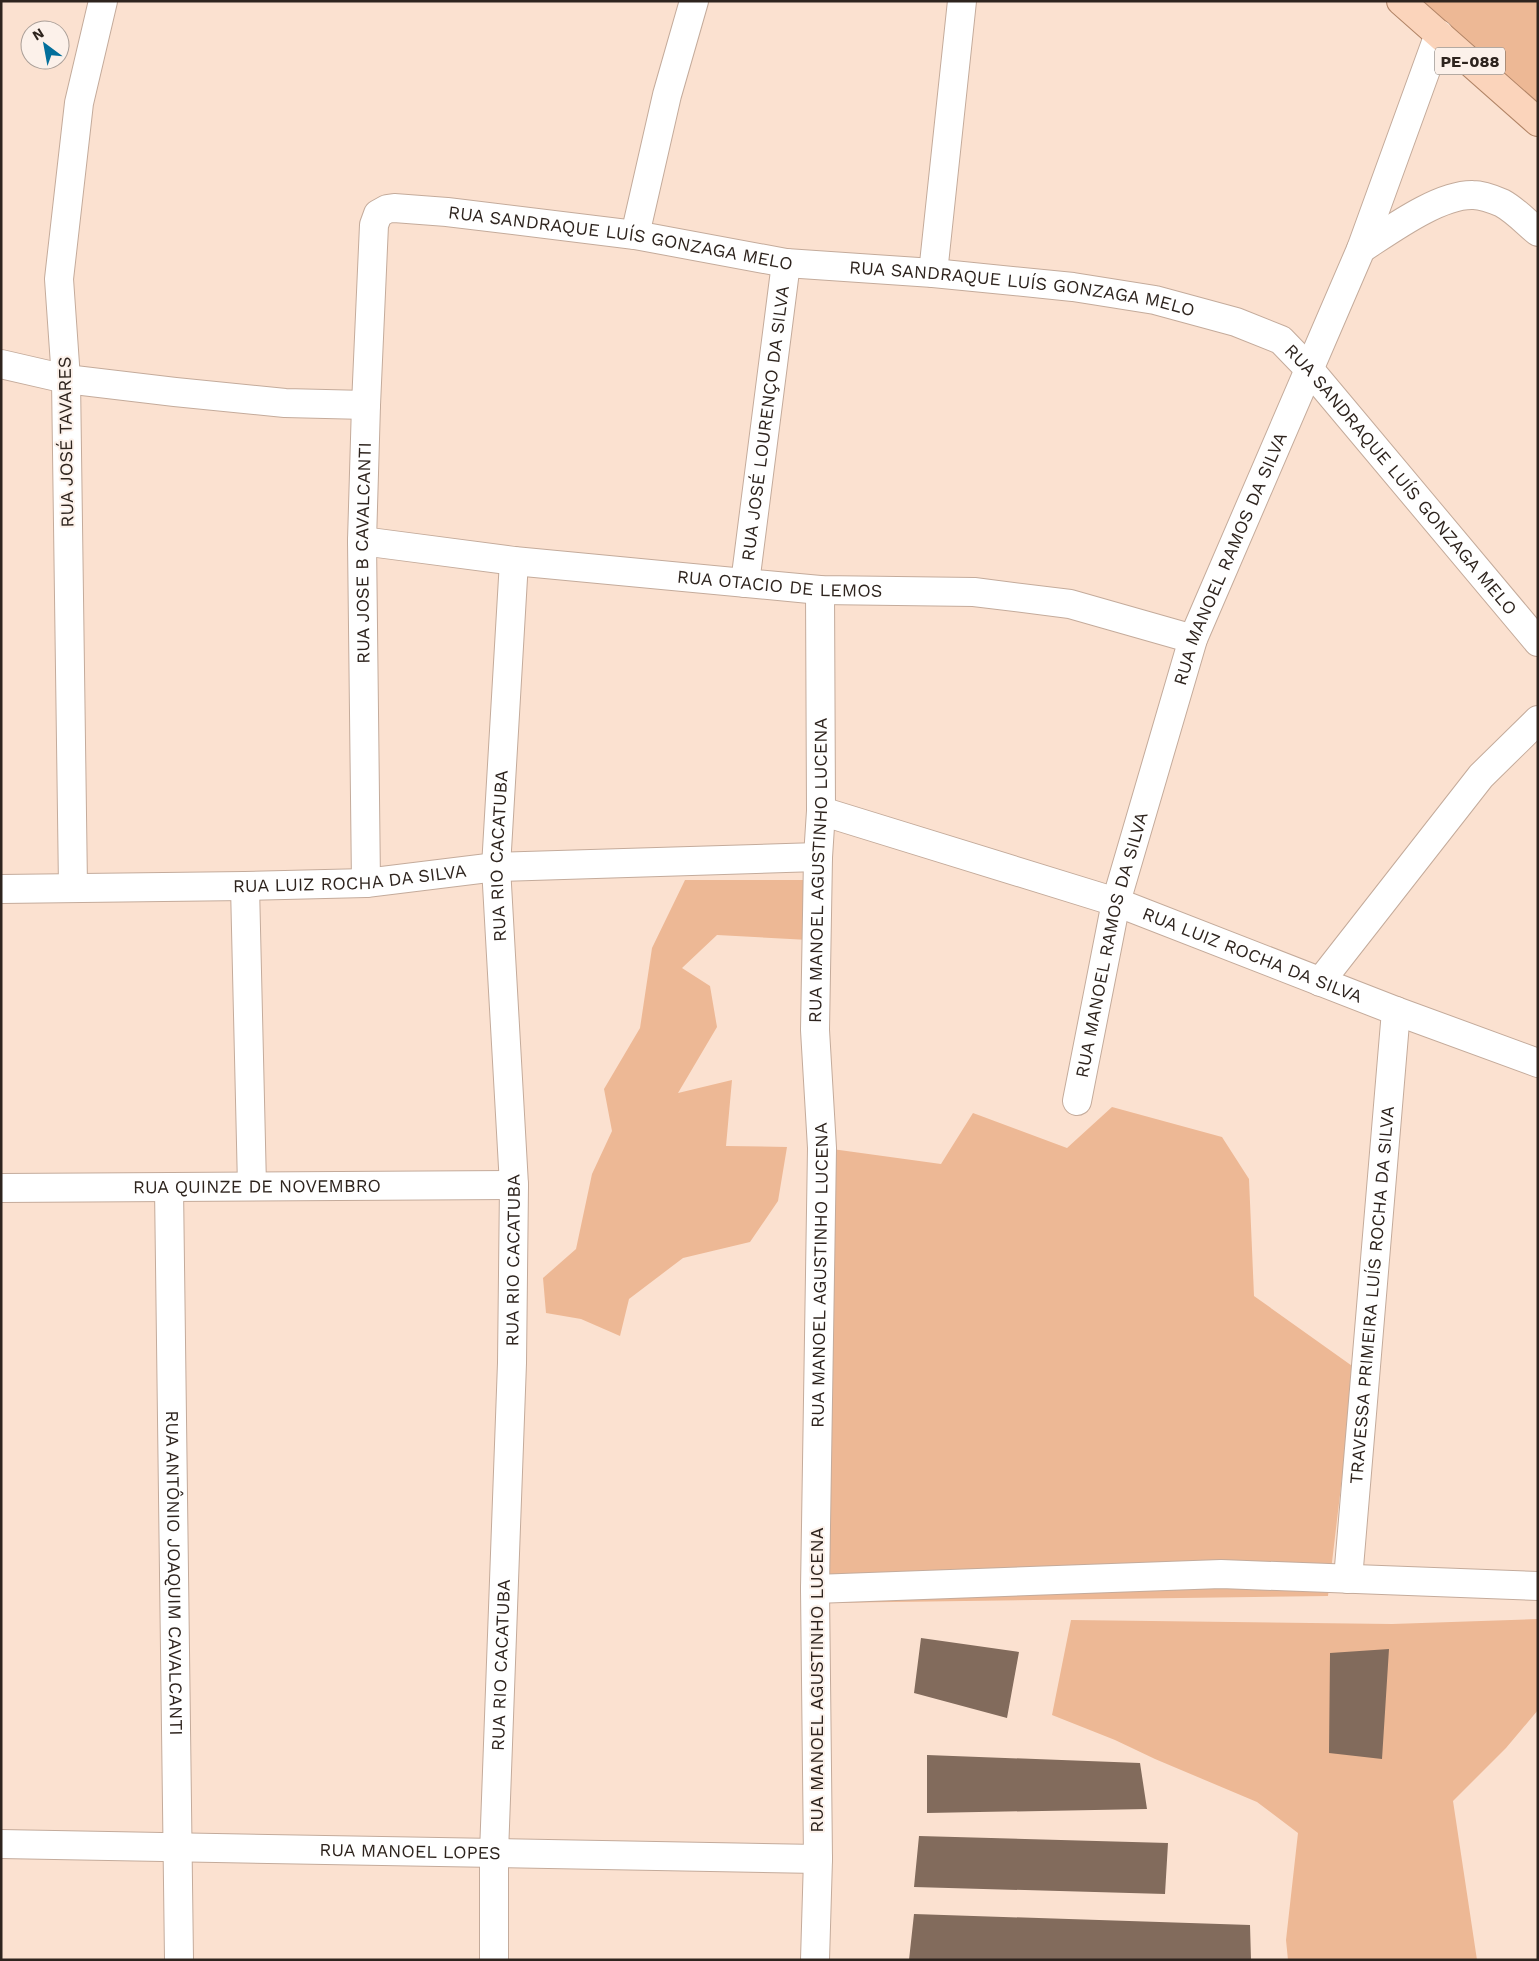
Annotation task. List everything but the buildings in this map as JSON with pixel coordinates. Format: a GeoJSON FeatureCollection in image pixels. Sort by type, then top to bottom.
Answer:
{"type":"FeatureCollection","features":[{"type":"Feature","properties":{"kind":"main road","name":"PE-088"},"geometry":{"type":"LineString","coordinates":[[1401,1],[1538,122]]}},
{"type":"Feature","properties":{"kind":"street","name":"RUA JOSÉ TAVARES"},"geometry":{"type":"LineString","coordinates":[[72,887],[66,379],[59,279],[79,103],[103,1]]}},
{"type":"Feature","properties":{"kind":"street"},"geometry":{"type":"LineString","coordinates":[[635,235],[667,96],[694,1]]}},
{"type":"Feature","properties":{"kind":"street"},"geometry":{"type":"LineString","coordinates":[[933,273],[962,1]]}},
{"type":"Feature","properties":{"kind":"street","name":"RUA MANOEL RAMOS DA SILVA"},"geometry":{"type":"LineString","coordinates":[[1077,1101],[1116,902],[1193,640],[1310,370],[1360,249],[1439,34]]}},
{"type":"Feature","properties":{"kind":"street"},"geometry":{"type":"LineString","coordinates":[[1360,249],[1436,204],[1452,198],[1474,195],[1502,203],[1538,232]]}},
{"type":"Feature","properties":{"kind":"street","name":"RUA SANDRAQUE LUÍS GONZAGA MELO"},"geometry":{"type":"LineString","coordinates":[[374,225],[378,214],[387,208],[447,212],[635,235],[786,263],[933,273],[1073,286],[1155,300],[1236,322],[1281,340],[1310,370],[1538,642]]}},
{"type":"Feature","properties":{"kind":"street","name":"RUA JOSE B CAVALCANTI"},"geometry":{"type":"LineString","coordinates":[[366,883],[362,541],[374,225]]}},
{"type":"Feature","properties":{"kind":"street","name":"RUA JOSÉ LOURENÇO DA SILVA"},"geometry":{"type":"LineString","coordinates":[[745,583],[786,263]]}},
{"type":"Feature","properties":{"kind":"street"},"geometry":{"type":"LineString","coordinates":[[1,364],[66,379],[285,403],[366,405]]}},
{"type":"Feature","properties":{"kind":"street","name":"RUA OTACIO DE LEMOS"},"geometry":{"type":"LineString","coordinates":[[362,541],[514,561],[820,590],[974,592],[1070,604],[1193,640]]}},
{"type":"Feature","properties":{"kind":"street","name":"RUA RIO CACATUBA"},"geometry":{"type":"LineString","coordinates":[[494,1960],[494,1853],[512,1363],[514,1185],[496,867],[514,561]]}},
{"type":"Feature","properties":{"kind":"street","name":"RUA MANOEL AGUSTINHO LUCENA"},"geometry":{"type":"LineString","coordinates":[[815,1960],[818,1859],[815,1589],[822,1148],[816,1030],[820,811],[820,590]]}},
{"type":"Feature","properties":{"kind":"street"},"geometry":{"type":"LineString","coordinates":[[1320,982],[1481,776],[1538,720]]}},
{"type":"Feature","properties":{"kind":"street","name":"RUA LUIZ ROCHA DA SILVA"},"geometry":{"type":"LineString","coordinates":[[820,811],[1116,902],[1396,1011],[1538,1063]]}},
{"type":"Feature","properties":{"kind":"street","name":"RUA LUIZ ROCHA DA SILVA"},"geometry":{"type":"LineString","coordinates":[[1,889],[366,883],[496,867],[818,857]]}},
{"type":"Feature","properties":{"kind":"street"},"geometry":{"type":"LineString","coordinates":[[245,886],[252,1186]]}},
{"type":"Feature","properties":{"kind":"street","name":"TRAVESSA PRIMEIRA LUÍS ROCHA DA SILVA"},"geometry":{"type":"LineString","coordinates":[[1348,1579],[1396,1011]]}},
{"type":"Feature","properties":{"kind":"street","name":"RUA QUINZE DE NOVEMBRO"},"geometry":{"type":"LineString","coordinates":[[1,1188],[514,1185]]}},
{"type":"Feature","properties":{"kind":"street","name":"RUA ANTÔNIO JOAQUIM CAVALCANTI"},"geometry":{"type":"LineString","coordinates":[[169,1187],[179,1960]]}},
{"type":"Feature","properties":{"kind":"street"},"geometry":{"type":"LineString","coordinates":[[815,1589],[1221,1574],[1471,1585],[1538,1586]]}},
{"type":"Feature","properties":{"kind":"street","name":"RUA MANOEL LOPES"},"geometry":{"type":"LineString","coordinates":[[1,1844],[818,1859]]}},
{"type":"Feature","properties":{"kind":"shaded area"},"geometry":{"type":"Polygon","coordinates":[[[1410,1],[1538,1],[1538,123],[1410,1]]]}},
{"type":"Feature","properties":{"kind":"shaded area"},"geometry":{"type":"Polygon","coordinates":[[[685,880],[819,880],[809,940],[717,935],[682,968],[710,986],[717,1027],[678,1093],[732,1080],[726,1146],[787,1147],[778,1201],[750,1242],[683,1258],[629,1299],[620,1336],[581,1319],[546,1313],[543,1278],[576,1249],[592,1174],[612,1131],[604,1089],[640,1028],[652,948],[685,880]]]}},
{"type":"Feature","properties":{"kind":"shaded area"},"geometry":{"type":"Polygon","coordinates":[[[1112,1107],[1222,1137],[1249,1179],[1254,1296],[1355,1368],[1328,1596],[821,1603],[832,1149],[941,1164],[973,1113],[1067,1148],[1112,1107]]]}},
{"type":"Feature","properties":{"kind":"shaded area"},"geometry":{"type":"Polygon","coordinates":[[[1538,1619],[1538,1710],[1506,1748],[1453,1801],[1477,1960],[1288,1960],[1286,1940],[1298,1833],[1257,1802],[1115,1740],[1052,1715],[1071,1620],[1392,1624],[1538,1619]]]}}]}
